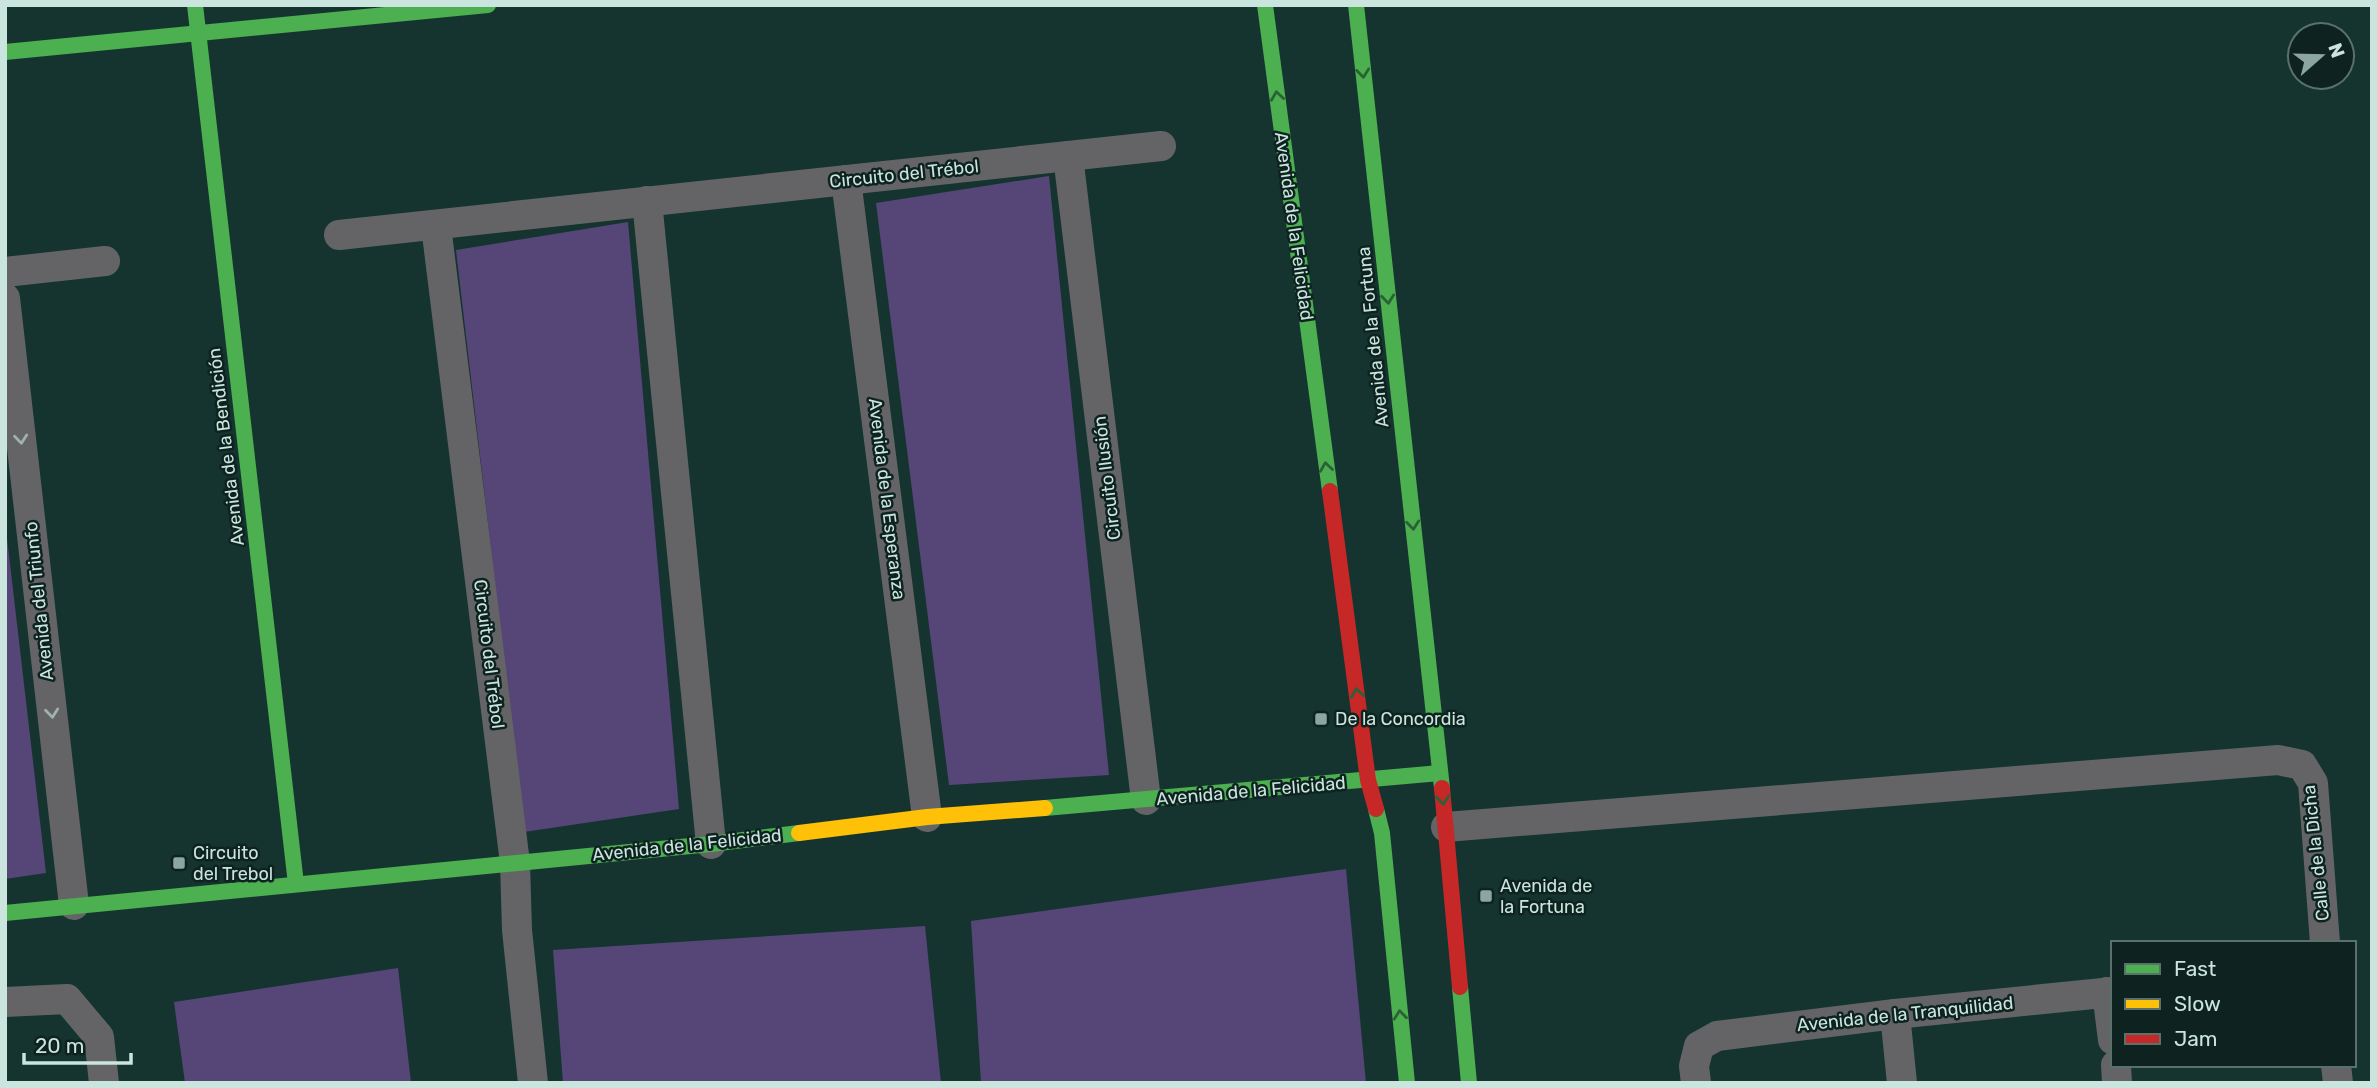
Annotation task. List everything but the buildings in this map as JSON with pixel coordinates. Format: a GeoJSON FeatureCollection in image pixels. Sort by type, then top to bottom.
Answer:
{"type":"FeatureCollection","features":[{"type":"Feature","properties":{"kind":"street","name":"Avenida de la Bendición"},"geometry":{"type":"LineString","coordinates":[[195,5],[296,884]]}},
{"type":"Feature","properties":{"kind":"street"},"geometry":{"type":"LineString","coordinates":[[5,52],[488,5]]}},
{"type":"Feature","properties":{"kind":"street","name":"Avenida de la Felicidad"},"geometry":{"type":"LineString","coordinates":[[1265,5],[1368,780],[1382,833],[1407,1083]]}},
{"type":"Feature","properties":{"kind":"street","name":"Avenida de la Fortuna"},"geometry":{"type":"LineString","coordinates":[[1356,5],[1446,827],[1469,1083]]}},
{"type":"Feature","properties":{"kind":"street","name":"Circuito del Trébol"},"geometry":{"type":"LineString","coordinates":[[338,235],[1161,146]]}},
{"type":"Feature","properties":{"kind":"street","name":"Circuito Ilusión"},"geometry":{"type":"LineString","coordinates":[[1068,156],[1146,800]]}},
{"type":"Feature","properties":{"kind":"street","name":"Avenida de la Esperanza"},"geometry":{"type":"LineString","coordinates":[[846,180],[927,817]]}},
{"type":"Feature","properties":{"kind":"street"},"geometry":{"type":"LineString","coordinates":[[647,201],[711,844]]}},
{"type":"Feature","properties":{"kind":"street","name":"Circuito del Trébol"},"geometry":{"type":"LineString","coordinates":[[436,226],[515,863],[517,930],[533,1083]]}},
{"type":"Feature","properties":{"kind":"street"},"geometry":{"type":"LineString","coordinates":[[5,272],[104,261]]}},
{"type":"Feature","properties":{"kind":"street","name":"Avenida del Triunfo"},"geometry":{"type":"LineString","coordinates":[[5,298],[74,905]]}},
{"type":"Feature","properties":{"kind":"street","name":"Calle de la Dicha"},"geometry":{"type":"LineString","coordinates":[[1446,827],[2278,760],[2302,765],[2313,783],[2325,941]]}},
{"type":"Feature","properties":{"kind":"street","name":"Avenida de la Felicidad"},"geometry":{"type":"LineString","coordinates":[[5,913],[711,844],[927,817],[1440,773]]}},
{"type":"Feature","properties":{"kind":"street","name":"Avenida de la Tranquilidad"},"geometry":{"type":"LineString","coordinates":[[1696,1083],[1694,1066],[1699,1046],[1717,1036],[2110,992]]}},
{"type":"Feature","properties":{"kind":"street"},"geometry":{"type":"LineString","coordinates":[[5,1002],[67,999],[99,1037],[104,1083]]}},
{"type":"Feature","properties":{"kind":"street"},"geometry":{"type":"LineString","coordinates":[[1895,1014],[1902,1083]]}},
{"type":"Feature","properties":{"kind":"shaded area"},"geometry":{"type":"Polygon","coordinates":[[[1049,176],[1109,775],[949,785],[876,203],[1049,176]]]}},
{"type":"Feature","properties":{"kind":"shaded area"},"geometry":{"type":"Polygon","coordinates":[[[628,222],[679,809],[524,832],[456,250],[628,222]]]}},
{"type":"Feature","properties":{"kind":"shaded area"},"geometry":{"type":"Polygon","coordinates":[[[5,521],[46,873],[5,879],[5,521]]]}},
{"type":"Feature","properties":{"kind":"shaded area"},"geometry":{"type":"Polygon","coordinates":[[[1346,869],[1366,1083],[981,1083],[971,921],[1346,869]]]}},
{"type":"Feature","properties":{"kind":"shaded area"},"geometry":{"type":"Polygon","coordinates":[[[925,926],[941,1083],[563,1083],[553,950],[925,926]]]}},
{"type":"Feature","properties":{"kind":"shaded area"},"geometry":{"type":"Polygon","coordinates":[[[398,968],[411,1083],[185,1083],[174,1002],[398,968]]]}},
{"type":"Feature","properties":{"kind":"traffic: fast"},"geometry":{"type":"LineString","coordinates":[[195,5],[296,884]]}},
{"type":"Feature","properties":{"kind":"traffic: fast"},"geometry":{"type":"LineString","coordinates":[[5,52],[488,5]]}},
{"type":"Feature","properties":{"kind":"traffic: fast"},"geometry":{"type":"LineString","coordinates":[[1265,5],[1330,491]]}},
{"type":"Feature","properties":{"kind":"traffic: fast"},"geometry":{"type":"LineString","coordinates":[[1356,5],[1442,788]]}},
{"type":"Feature","properties":{"kind":"traffic: fast"},"geometry":{"type":"LineString","coordinates":[[1045,808],[1440,773]]}},
{"type":"Feature","properties":{"kind":"traffic: fast"},"geometry":{"type":"LineString","coordinates":[[1376,809],[1382,833],[1407,1083]]}},
{"type":"Feature","properties":{"kind":"traffic: fast"},"geometry":{"type":"LineString","coordinates":[[5,913],[711,844],[799,833]]}},
{"type":"Feature","properties":{"kind":"traffic: fast"},"geometry":{"type":"LineString","coordinates":[[1460,987],[1469,1083]]}},
{"type":"Feature","properties":{"kind":"traffic: slow"},"geometry":{"type":"LineString","coordinates":[[799,833],[927,817],[1045,808]]}},
{"type":"Feature","properties":{"kind":"traffic: jam"},"geometry":{"type":"LineString","coordinates":[[1330,491],[1368,780],[1376,809]]}},
{"type":"Feature","properties":{"kind":"traffic: jam"},"geometry":{"type":"LineString","coordinates":[[1442,788],[1460,987]]}},
{"type":"Feature","properties":{"kind":"place","name":"De la Concordia"},"geometry":{"type":"Point","coordinates":[1321,719]}},
{"type":"Feature","properties":{"kind":"place","name":"Circuito del Trebol"},"geometry":{"type":"Point","coordinates":[179,863]}},
{"type":"Feature","properties":{"kind":"place","name":"Avenida de la Fortuna"},"geometry":{"type":"Point","coordinates":[1486,896]}}]}
